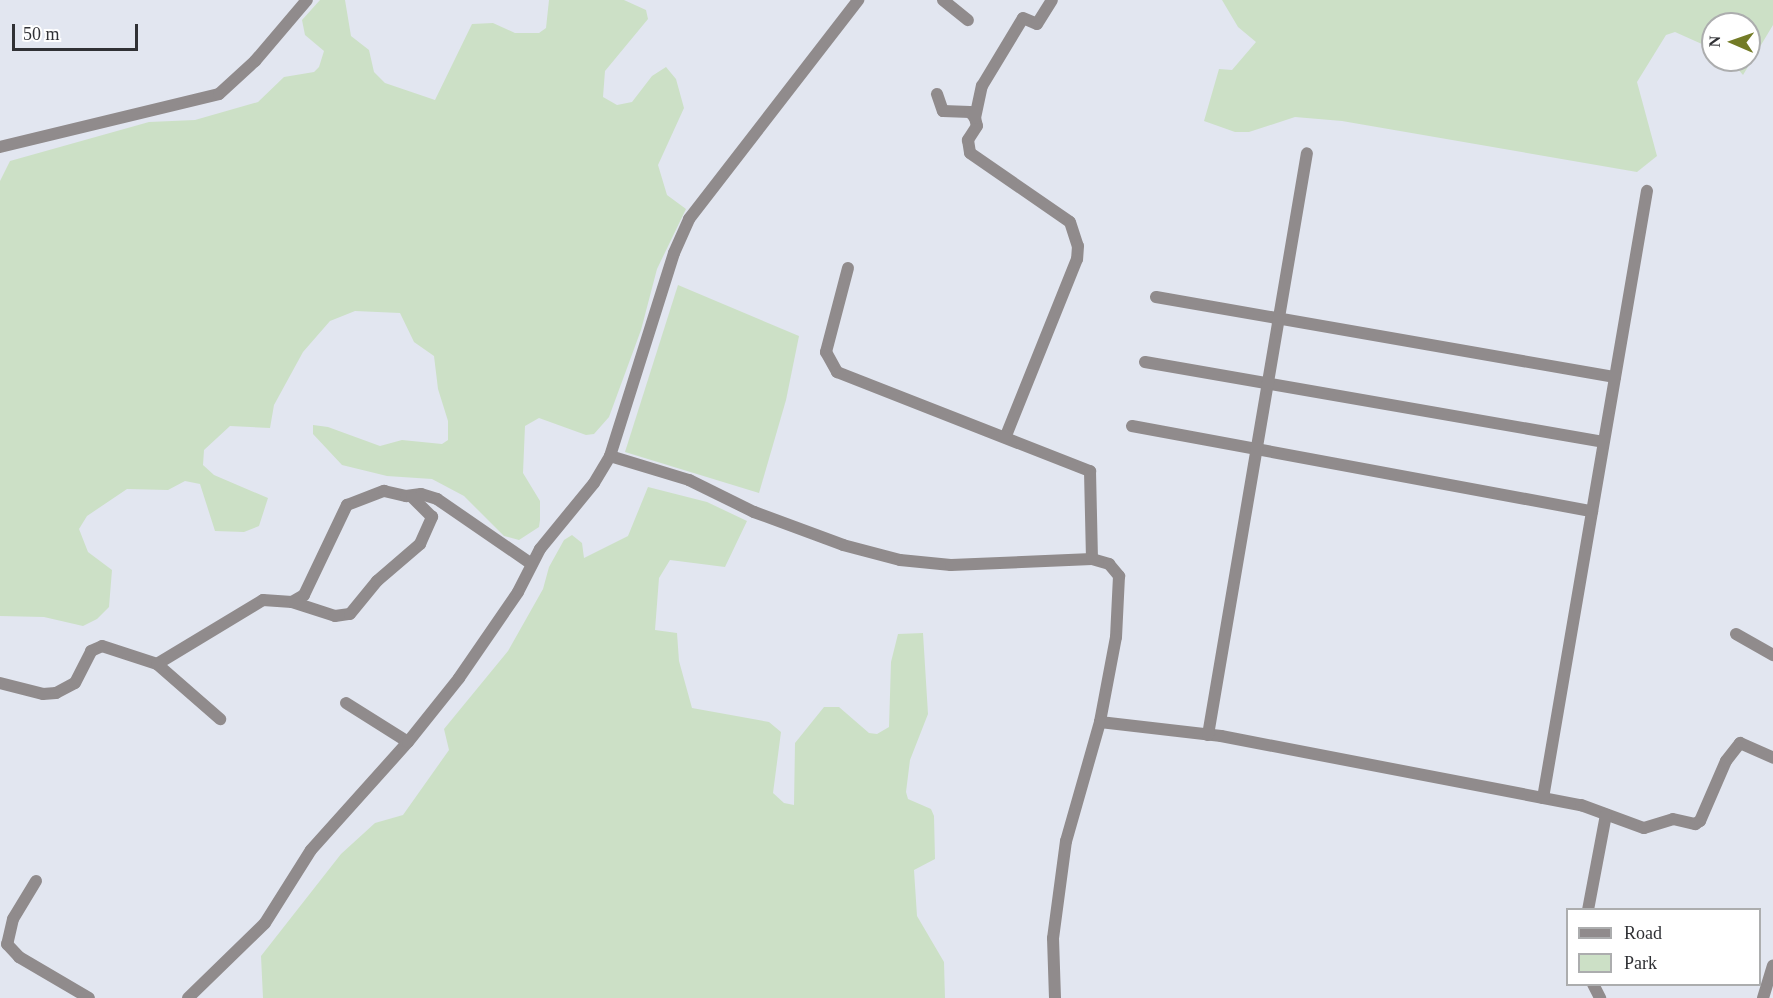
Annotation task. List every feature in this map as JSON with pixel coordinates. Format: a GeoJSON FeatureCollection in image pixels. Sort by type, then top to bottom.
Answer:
{"type":"FeatureCollection","features":[{"type":"Feature","properties":{"kind":"street"},"geometry":{"type":"LineString","coordinates":[[0,147],[219,94],[255,61],[307,0]]}},
{"type":"Feature","properties":{"kind":"street"},"geometry":{"type":"LineString","coordinates":[[188,998],[265,923],[311,850],[408,741],[459,678],[511,602],[530,563],[610,456],[674,253],[689,219],[858,0]]}},
{"type":"Feature","properties":{"kind":"street"},"geometry":{"type":"LineString","coordinates":[[943,0],[968,20]]}},
{"type":"Feature","properties":{"kind":"street"},"geometry":{"type":"LineString","coordinates":[[975,118],[982,86],[1023,18],[1037,24],[1052,0]]}},
{"type":"Feature","properties":{"kind":"street"},"geometry":{"type":"LineString","coordinates":[[936,94],[943,111],[970,112],[975,118],[977,126],[968,140],[970,153],[1070,222],[1078,246],[1077,259],[1006,436]]}},
{"type":"Feature","properties":{"kind":"street"},"geometry":{"type":"LineString","coordinates":[[1208,735],[1307,153]]}},
{"type":"Feature","properties":{"kind":"street"},"geometry":{"type":"LineString","coordinates":[[1543,798],[1647,191]]}},
{"type":"Feature","properties":{"kind":"street"},"geometry":{"type":"LineString","coordinates":[[848,268],[826,352],[837,372],[1006,436],[1026,448],[1090,471],[1092,559]]}},
{"type":"Feature","properties":{"kind":"street"},"geometry":{"type":"LineString","coordinates":[[1156,297],[1615,377]]}},
{"type":"Feature","properties":{"kind":"street"},"geometry":{"type":"LineString","coordinates":[[1145,362],[1604,442]]}},
{"type":"Feature","properties":{"kind":"street"},"geometry":{"type":"LineString","coordinates":[[1132,426],[1592,510]]}},
{"type":"Feature","properties":{"kind":"street"},"geometry":{"type":"LineString","coordinates":[[610,456],[689,480],[754,512],[843,545],[900,560],[951,565],[1092,559],[1109,564],[1119,576],[1116,637],[1100,722],[1066,841],[1053,938],[1055,998]]}},
{"type":"Feature","properties":{"kind":"street"},"geometry":{"type":"LineString","coordinates":[[292,602],[304,595],[350,501],[384,491],[412,497],[421,494],[452,507],[530,563]]}},
{"type":"Feature","properties":{"kind":"street"},"geometry":{"type":"LineString","coordinates":[[157,664],[258,602],[292,602],[324,614],[350,614],[377,581],[420,544],[432,517],[412,497]]}},
{"type":"Feature","properties":{"kind":"street"},"geometry":{"type":"LineString","coordinates":[[1736,634],[1773,655]]}},
{"type":"Feature","properties":{"kind":"street"},"geometry":{"type":"LineString","coordinates":[[0,683],[43,694],[67,689],[75,683],[95,647],[109,647],[157,664],[220,719]]}},
{"type":"Feature","properties":{"kind":"street"},"geometry":{"type":"LineString","coordinates":[[346,702],[408,741]]}},
{"type":"Feature","properties":{"kind":"street"},"geometry":{"type":"LineString","coordinates":[[1100,722],[1208,735],[1581,805],[1644,828],[1673,819],[1698,823],[1726,761],[1740,743],[1773,758]]}},
{"type":"Feature","properties":{"kind":"street"},"geometry":{"type":"LineString","coordinates":[[1588,908],[1606,815]]}},
{"type":"Feature","properties":{"kind":"street"},"geometry":{"type":"LineString","coordinates":[[36,881],[13,919],[7,944],[19,957],[90,998]]}},
{"type":"Feature","properties":{"kind":"street"},"geometry":{"type":"LineString","coordinates":[[1763,998],[1773,965]]}},
{"type":"Feature","properties":{"kind":"green space"},"geometry":{"type":"Polygon","coordinates":[[[320,0],[345,0],[351,36],[369,50],[374,72],[385,83],[435,100],[472,24],[493,23],[515,33],[539,33],[546,28],[549,0],[624,0],[646,10],[648,19],[605,71],[603,97],[617,105],[632,102],[652,76],[666,67],[676,79],[684,108],[658,165],[667,195],[686,209],[657,269],[641,330],[609,417],[594,434],[586,435],[539,418],[525,426],[523,473],[540,501],[539,527],[519,540],[504,536],[464,496],[432,479],[387,476],[342,465],[313,434],[313,425],[328,427],[380,446],[402,440],[442,444],[448,440],[448,421],[438,389],[434,356],[414,342],[400,313],[355,311],[330,321],[303,352],[274,405],[270,428],[230,426],[204,450],[203,465],[214,475],[268,498],[259,526],[244,532],[215,531],[200,484],[185,481],[168,490],[127,489],[87,516],[79,529],[88,552],[112,570],[109,607],[97,619],[83,626],[44,617],[0,616],[0,181],[10,161],[149,122],[195,120],[258,102],[284,77],[314,72],[319,67],[324,51],[305,35],[302,20],[320,0]]]}},
{"type":"Feature","properties":{"kind":"green space"},"geometry":{"type":"Polygon","coordinates":[[[1222,0],[1773,0],[1773,25],[1761,45],[1761,12],[1701,12],[1701,44],[1675,32],[1666,35],[1637,82],[1657,156],[1637,172],[1342,121],[1295,117],[1249,132],[1235,132],[1204,121],[1219,69],[1232,70],[1256,42],[1238,27],[1222,0]]]}},
{"type":"Feature","properties":{"kind":"green space"},"geometry":{"type":"Polygon","coordinates":[[[678,285],[799,336],[786,400],[759,493],[625,452],[678,285]]]}},
{"type":"Feature","properties":{"kind":"green space"},"geometry":{"type":"Polygon","coordinates":[[[648,487],[707,502],[747,521],[725,567],[670,560],[659,578],[655,630],[677,633],[679,661],[692,708],[769,722],[781,732],[773,793],[784,803],[794,805],[795,743],[824,707],[839,707],[869,733],[877,734],[889,727],[891,662],[898,634],[923,633],[928,714],[910,760],[906,792],[908,799],[931,809],[934,816],[935,859],[914,870],[917,916],[944,962],[945,998],[263,998],[261,956],[341,854],[375,823],[403,815],[449,750],[444,729],[508,651],[543,589],[549,567],[564,540],[572,535],[582,543],[584,558],[628,536],[648,487]]]}}]}
